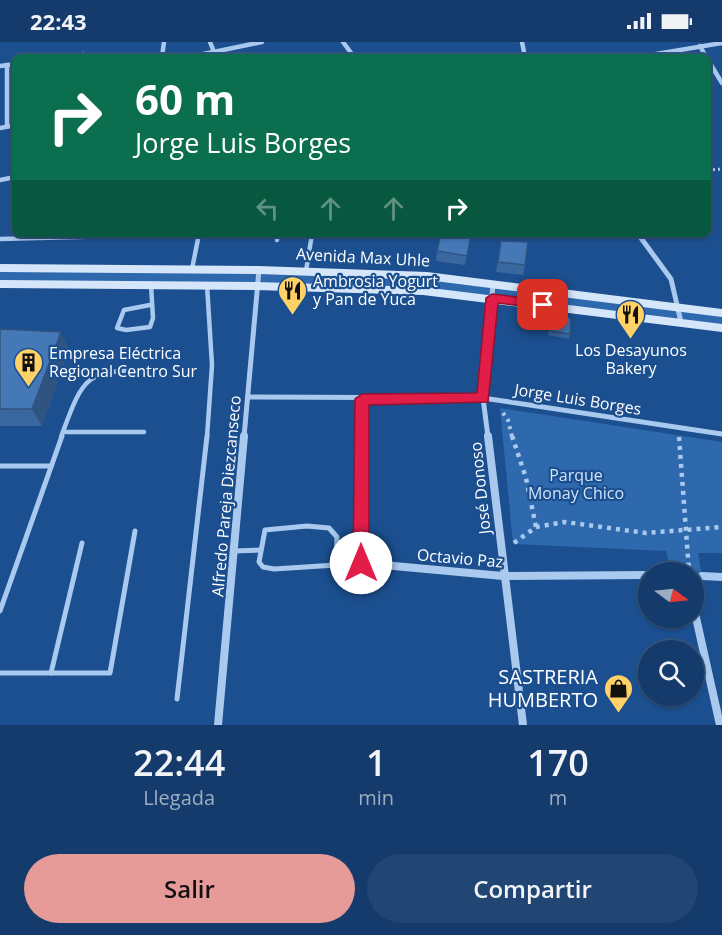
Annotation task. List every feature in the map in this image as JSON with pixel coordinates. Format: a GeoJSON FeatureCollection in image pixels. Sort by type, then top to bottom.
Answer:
{"type":"FeatureCollection","features":[{"type":"Feature","properties":{"kind":"main road","name":"Avenida Max Uhle"},"geometry":{"type":"LineString","coordinates":[[0,268],[259,270],[428,276],[722,313]]}},
{"type":"Feature","properties":{"kind":"main road","name":"Avenida Max Uhle"},"geometry":{"type":"LineString","coordinates":[[0,284],[256,285],[423,291],[722,328]]}},
{"type":"Feature","properties":{"kind":"street"},"geometry":{"type":"LineString","coordinates":[[210,42],[214,52]]}},
{"type":"Feature","properties":{"kind":"street"},"geometry":{"type":"LineString","coordinates":[[204,54],[262,42]]}},
{"type":"Feature","properties":{"kind":"street"},"geometry":{"type":"LineString","coordinates":[[655,54],[722,43]]}},
{"type":"Feature","properties":{"kind":"street"},"geometry":{"type":"LineString","coordinates":[[700,46],[705,54]]}},
{"type":"Feature","properties":{"kind":"street"},"geometry":{"type":"LineString","coordinates":[[0,66],[12,64]]}},
{"type":"Feature","properties":{"kind":"street"},"geometry":{"type":"LineString","coordinates":[[7,65],[7,127]]}},
{"type":"Feature","properties":{"kind":"street"},"geometry":{"type":"LineString","coordinates":[[711,65],[722,83]]}},
{"type":"Feature","properties":{"kind":"street"},"geometry":{"type":"LineString","coordinates":[[0,104],[7,102]]}},
{"type":"Feature","properties":{"kind":"street"},"geometry":{"type":"LineString","coordinates":[[0,128],[12,126]]}},
{"type":"Feature","properties":{"kind":"street"},"geometry":{"type":"LineString","coordinates":[[640,237],[671,279],[680,307],[681,322]]}},
{"type":"Feature","properties":{"kind":"street","name":"Alfredo Pareja Diezcanseco"},"geometry":{"type":"LineString","coordinates":[[218,725],[259,270]]}},
{"type":"Feature","properties":{"kind":"street","name":"José Donoso"},"geometry":{"type":"LineString","coordinates":[[493,284],[483,398],[523,725]]}},
{"type":"Feature","properties":{"kind":"street","name":"Jorge Luis Borges"},"geometry":{"type":"LineString","coordinates":[[248,397],[483,398],[722,434]]}},
{"type":"Feature","properties":{"kind":"street"},"geometry":{"type":"LineString","coordinates":[[361,563],[362,399]]}},
{"type":"Feature","properties":{"kind":"street","name":"Octavio Paz"},"geometry":{"type":"LineString","coordinates":[[361,563],[503,576],[638,575]]}},
{"type":"Feature","properties":{"kind":"street"},"geometry":{"type":"LineString","coordinates":[[704,576],[722,577]]}},
{"type":"Feature","properties":{"kind":"street"},"geometry":{"type":"LineString","coordinates":[[698,628],[720,725]]}},
{"type":"Feature","properties":{"kind":"lane"},"geometry":{"type":"LineString","coordinates":[[0,239],[78,237]]}},
{"type":"Feature","properties":{"kind":"lane"},"geometry":{"type":"LineString","coordinates":[[192,269],[198,237]]}},
{"type":"Feature","properties":{"kind":"lane"},"geometry":{"type":"LineString","coordinates":[[306,271],[312,237]]}},
{"type":"Feature","properties":{"kind":"lane"},"geometry":{"type":"LineString","coordinates":[[150,305],[124,310],[117,328],[126,330],[150,327],[154,312],[150,305],[151,285]]}},
{"type":"Feature","properties":{"kind":"lane"},"geometry":{"type":"LineString","coordinates":[[177,699],[204,477],[212,365],[207,285]]}},
{"type":"Feature","properties":{"kind":"lane"},"geometry":{"type":"LineString","coordinates":[[0,611],[75,399],[91,377],[107,370],[155,369]]}},
{"type":"Feature","properties":{"kind":"lane"},"geometry":{"type":"LineString","coordinates":[[63,432],[144,432]]}},
{"type":"Feature","properties":{"kind":"lane"},"geometry":{"type":"LineString","coordinates":[[0,466],[51,466]]}},
{"type":"Feature","properties":{"kind":"lane"},"geometry":{"type":"LineString","coordinates":[[336,565],[336,537],[329,528],[307,526],[265,530],[259,562],[263,567],[274,569],[336,565],[361,563]]}},
{"type":"Feature","properties":{"kind":"lane"},"geometry":{"type":"LineString","coordinates":[[0,673],[110,673],[135,531]]}},
{"type":"Feature","properties":{"kind":"lane"},"geometry":{"type":"LineString","coordinates":[[51,673],[82,543]]}},
{"type":"Feature","properties":{"kind":"lane"},"geometry":{"type":"LineString","coordinates":[[234,551],[261,549]]}},
{"type":"Feature","properties":{"kind":"path"},"geometry":{"type":"LineString","coordinates":[[483,398],[500,408],[508,420],[536,527]]}},
{"type":"Feature","properties":{"kind":"path"},"geometry":{"type":"LineString","coordinates":[[678,428],[688,562]]}},
{"type":"Feature","properties":{"kind":"path"},"geometry":{"type":"LineString","coordinates":[[503,576],[513,544],[536,527],[565,522],[646,533],[722,527]]}},
{"type":"Feature","properties":{"kind":"green space"},"geometry":{"type":"Polygon","coordinates":[[[0,268],[427,276],[722,313],[722,328],[423,291],[0,284],[0,268]]]}},
{"type":"Feature","properties":{"kind":"green space","name":"Parque Monay Chico"},"geometry":{"type":"Polygon","coordinates":[[[500,408],[722,442],[722,553],[698,553],[700,562],[669,562],[666,551],[513,544],[500,408]]]}},
{"type":"Feature","properties":{"kind":"building"},"geometry":{"type":"Polygon","coordinates":[[[440,237],[470,237],[467,256],[437,251],[440,237]]]}},
{"type":"Feature","properties":{"kind":"building"},"geometry":{"type":"Polygon","coordinates":[[[501,241],[528,242],[525,265],[498,262],[501,241]]]}},
{"type":"Feature","properties":{"kind":"building"},"geometry":{"type":"Polygon","coordinates":[[[552,315],[571,318],[570,334],[550,331],[552,315]]]}},
{"type":"Feature","properties":{"kind":"building","name":"Empresa Eléctrica Regional Centro Sur"},"geometry":{"type":"Polygon","coordinates":[[[0,329],[61,332],[32,409],[0,409],[0,329]]]}},
{"type":"Feature","properties":{"kind":"place","name":"Ambrosia Yogurt y Pan de Yuca"},"geometry":{"type":"Point","coordinates":[292,316]}},
{"type":"Feature","properties":{"kind":"place","name":"Los Desayunos Bakery"},"geometry":{"type":"Point","coordinates":[631,340]}},
{"type":"Feature","properties":{"kind":"place","name":"Empresa Eléctrica Regional Centro Sur"},"geometry":{"type":"Point","coordinates":[28,388]}},
{"type":"Feature","properties":{"kind":"place","name":"SASTRERIA HUMBERTO"},"geometry":{"type":"Point","coordinates":[619,714]}},
{"type":"Feature","properties":{"kind":"route"},"geometry":{"type":"LineString","coordinates":[[361,563],[362,399],[483,398],[492,298],[543,305]]}}]}
